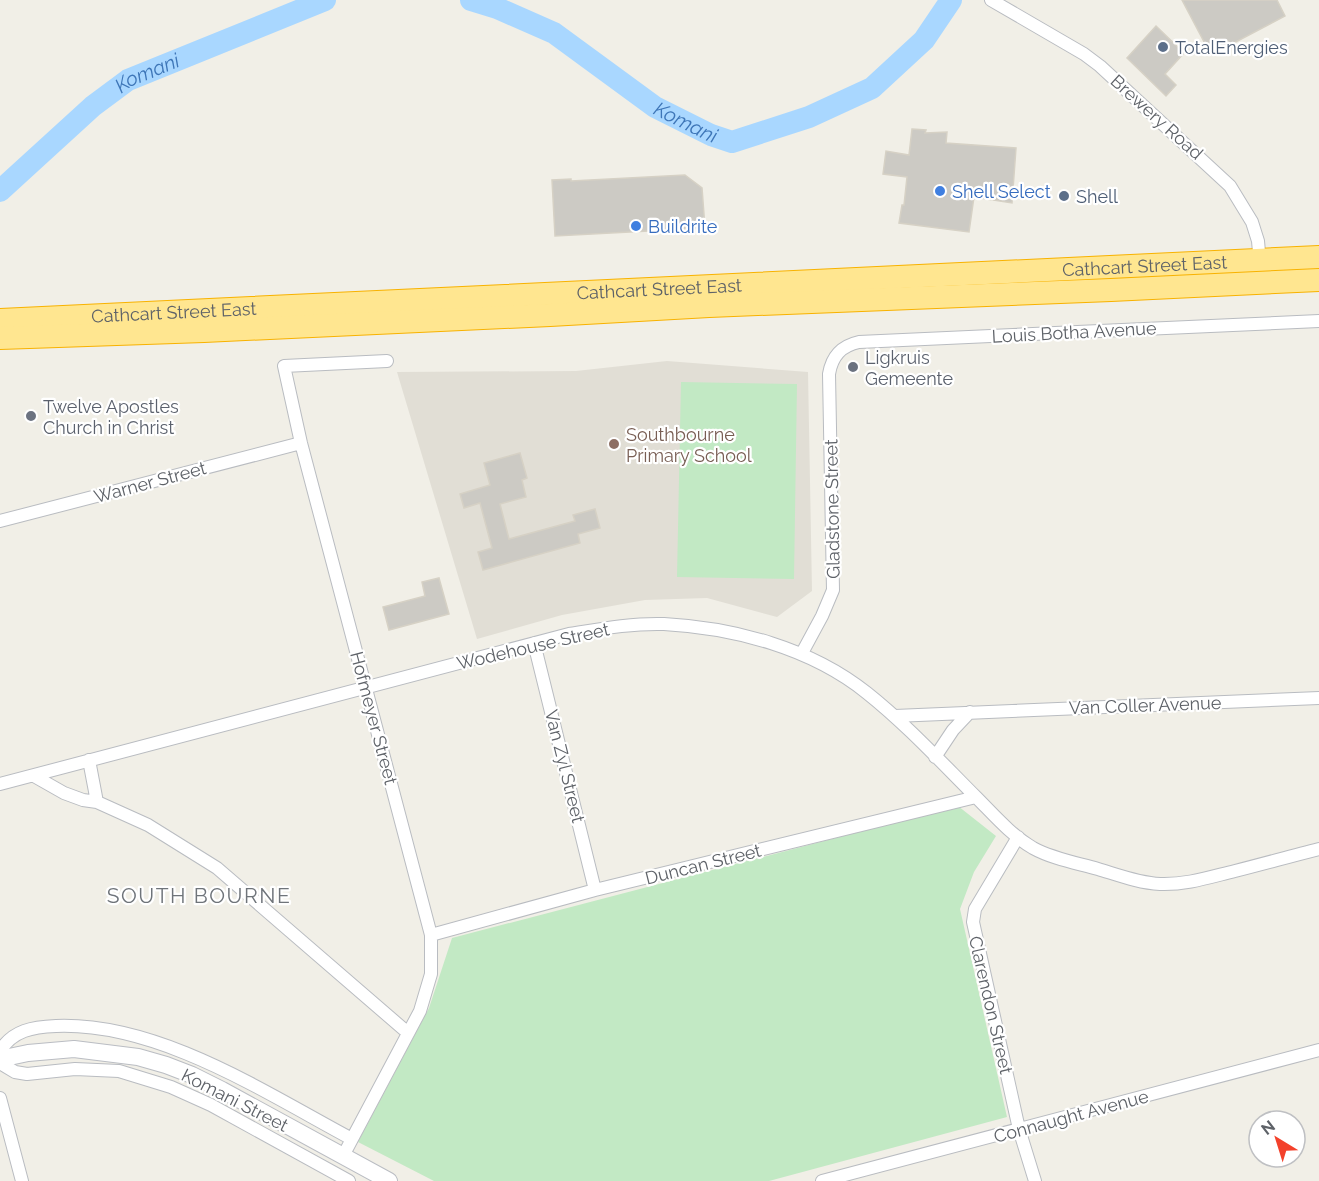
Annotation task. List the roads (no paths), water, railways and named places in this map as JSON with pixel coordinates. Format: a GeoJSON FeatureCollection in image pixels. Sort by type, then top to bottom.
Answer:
{"type":"FeatureCollection","features":[{"type":"Feature","properties":{"kind":"highway","name":"Cathcart Street East"},"geometry":{"type":"LineString","coordinates":[[0,320],[798,281],[953,276],[1319,256]]}},
{"type":"Feature","properties":{"kind":"highway","name":"Cathcart Street East"},"geometry":{"type":"LineString","coordinates":[[0,338],[204,331],[720,305],[1319,280]]}},
{"type":"Feature","properties":{"kind":"street","name":"Brewery Road"},"geometry":{"type":"LineString","coordinates":[[991,0],[1084,54],[1100,66],[1220,174],[1241,201],[1252,222],[1258,242],[1261,282]]}},
{"type":"Feature","properties":{"kind":"street","name":"Louis Botha Avenue"},"geometry":{"type":"LineString","coordinates":[[835,357],[845,346],[859,342],[1319,321]]}},
{"type":"Feature","properties":{"kind":"street","name":"Gladstone Street"},"geometry":{"type":"LineString","coordinates":[[802,653],[833,590],[829,374],[835,357]]}},
{"type":"Feature","properties":{"kind":"street","name":"Hofmeyer Street"},"geometry":{"type":"LineString","coordinates":[[343,1156],[420,1011],[429,984],[433,958],[431,935],[301,444],[284,366],[387,361]]}},
{"type":"Feature","properties":{"kind":"street","name":"Warner Street"},"geometry":{"type":"LineString","coordinates":[[0,521],[301,444]]}},
{"type":"Feature","properties":{"kind":"street","name":"Wodehouse Street"},"geometry":{"type":"LineString","coordinates":[[0,784],[534,643],[608,627],[663,624],[735,634],[802,653],[865,691],[895,716],[1018,837],[1052,856],[1122,877],[1156,884],[1172,884],[1199,880],[1319,849]]}},
{"type":"Feature","properties":{"kind":"street","name":"Van Zyl Street"},"geometry":{"type":"LineString","coordinates":[[534,643],[595,890]]}},
{"type":"Feature","properties":{"kind":"street","name":"Van Coller Avenue"},"geometry":{"type":"LineString","coordinates":[[895,716],[1319,699]]}},
{"type":"Feature","properties":{"kind":"street"},"geometry":{"type":"LineString","coordinates":[[935,757],[953,730],[970,712]]}},
{"type":"Feature","properties":{"kind":"street"},"geometry":{"type":"LineString","coordinates":[[88,760],[97,802]]}},
{"type":"Feature","properties":{"kind":"street"},"geometry":{"type":"LineString","coordinates":[[34,776],[72,796],[97,802],[170,837],[217,868],[408,1033]]}},
{"type":"Feature","properties":{"kind":"street","name":"Duncan Street"},"geometry":{"type":"LineString","coordinates":[[431,935],[595,890],[976,797]]}},
{"type":"Feature","properties":{"kind":"street","name":"Clarendon Street"},"geometry":{"type":"LineString","coordinates":[[1018,837],[975,909],[973,922],[1019,1130],[1035,1181]]}},
{"type":"Feature","properties":{"kind":"street","name":"Komani Street"},"geometry":{"type":"LineString","coordinates":[[0,1051],[7,1040],[16,1034],[44,1027],[82,1026],[133,1036],[203,1060],[352,1139]]}},
{"type":"Feature","properties":{"kind":"street","name":"Komani Street"},"geometry":{"type":"LineString","coordinates":[[0,1061],[28,1053],[74,1049],[138,1057],[192,1075],[389,1181]]}},
{"type":"Feature","properties":{"kind":"street","name":"Connaught Avenue"},"geometry":{"type":"LineString","coordinates":[[822,1181],[1319,1050]]}},
{"type":"Feature","properties":{"kind":"street","name":"Komani Street"},"geometry":{"type":"LineString","coordinates":[[0,1061],[21,1074],[102,1069],[119,1071],[161,1083],[211,1105],[349,1181]]}},
{"type":"Feature","properties":{"kind":"street"},"geometry":{"type":"LineString","coordinates":[[0,1098],[22,1181]]}},
{"type":"Feature","properties":{"kind":"waterway","name":"Komani"},"geometry":{"type":"LineString","coordinates":[[0,191],[93,106],[128,80],[325,0]]}},
{"type":"Feature","properties":{"kind":"waterway","name":"Komani"},"geometry":{"type":"LineString","coordinates":[[471,0],[497,8],[554,33],[655,107],[711,135],[732,142],[809,117],[872,88],[924,40],[951,0]]}},
{"type":"Feature","properties":{"kind":"place","name":"TotalEnergies"},"geometry":{"type":"Point","coordinates":[1163,47]}},
{"type":"Feature","properties":{"kind":"place","name":"Shell Select"},"geometry":{"type":"Point","coordinates":[940,191]}},
{"type":"Feature","properties":{"kind":"place","name":"Shell"},"geometry":{"type":"Point","coordinates":[1064,196]}},
{"type":"Feature","properties":{"kind":"place","name":"Buildrite"},"geometry":{"type":"Point","coordinates":[636,226]}},
{"type":"Feature","properties":{"kind":"place","name":"Ligkruis Gemeente"},"geometry":{"type":"Point","coordinates":[853,367]}},
{"type":"Feature","properties":{"kind":"place","name":"Twelve Apostles Church in Christ"},"geometry":{"type":"Point","coordinates":[31,416]}},
{"type":"Feature","properties":{"kind":"place","name":"Southbourne Primary School"},"geometry":{"type":"Point","coordinates":[614,444]}},
{"type":"Feature","properties":{"kind":"district","name":"SOUTH BOURNE"},"geometry":{"type":"Point","coordinates":[199,895]}}]}
